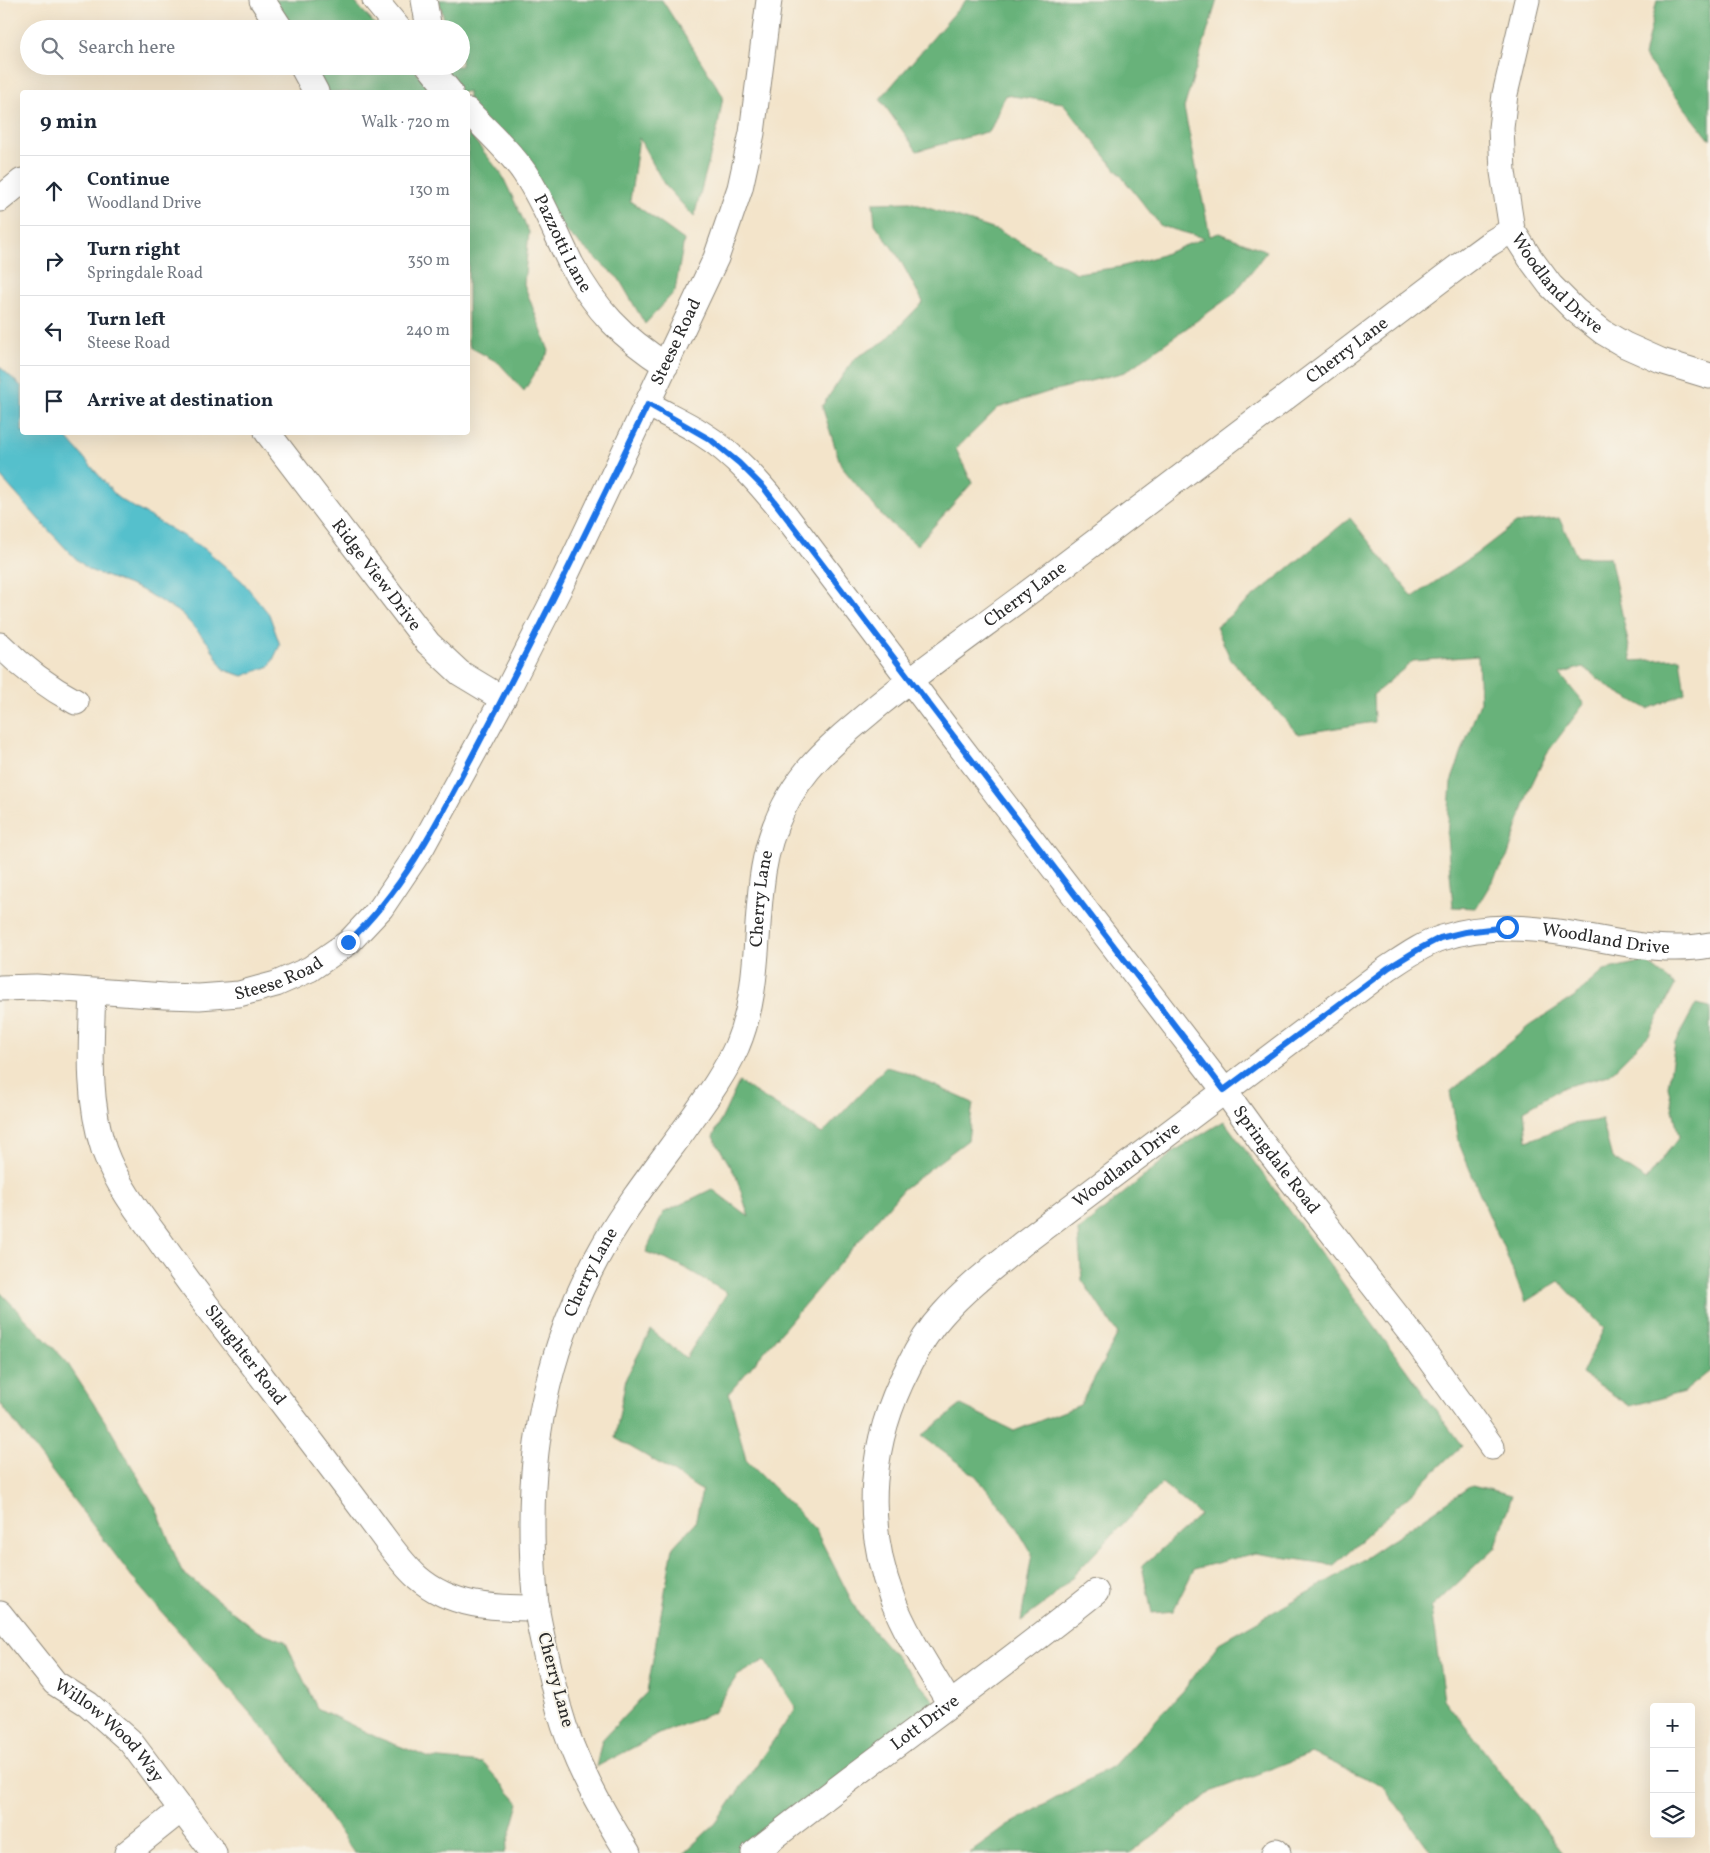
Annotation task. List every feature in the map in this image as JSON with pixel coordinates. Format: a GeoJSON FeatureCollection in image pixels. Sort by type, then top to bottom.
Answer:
{"type":"FeatureCollection","features":[{"type":"Feature","properties":{"kind":"street"},"geometry":{"type":"LineString","coordinates":[[262,0],[275,20]]}},
{"type":"Feature","properties":{"kind":"street"},"geometry":{"type":"LineString","coordinates":[[375,0],[392,20]]}},
{"type":"Feature","properties":{"kind":"street"},"geometry":{"type":"LineString","coordinates":[[424,0],[427,20]]}},
{"type":"Feature","properties":{"kind":"street","name":"Steese Road"},"geometry":{"type":"LineString","coordinates":[[0,988],[36,988],[199,997],[239,994],[276,984],[310,969],[330,956],[366,926],[381,908],[403,878],[454,792],[503,699],[565,577],[716,258],[740,188],[754,123],[769,0]]}},
{"type":"Feature","properties":{"kind":"street","name":"Woodland Drive"},"geometry":{"type":"LineString","coordinates":[[1527,0],[1505,94],[1501,128],[1503,172],[1512,230],[1550,285],[1575,310],[1603,332],[1625,345],[1661,361],[1710,376]]}},
{"type":"Feature","properties":{"kind":"street"},"geometry":{"type":"LineString","coordinates":[[307,75],[315,90]]}},
{"type":"Feature","properties":{"kind":"street"},"geometry":{"type":"LineString","coordinates":[[436,75],[448,90]]}},
{"type":"Feature","properties":{"kind":"street","name":"Pazzotti Lane"},"geometry":{"type":"LineString","coordinates":[[470,113],[510,154],[524,173],[572,265],[604,314],[624,336],[666,365]]}},
{"type":"Feature","properties":{"kind":"street"},"geometry":{"type":"LineString","coordinates":[[0,198],[20,183]]}},
{"type":"Feature","properties":{"kind":"street","name":"Cherry Lane"},"geometry":{"type":"LineString","coordinates":[[628,1853],[606,1818],[571,1741],[558,1706],[537,1608],[532,1545],[532,1484],[535,1448],[550,1373],[572,1308],[588,1272],[607,1239],[641,1188],[713,1090],[737,1045],[747,1020],[753,991],[761,888],[766,857],[784,806],[804,774],[820,756],[910,680],[1455,269],[1512,230]]}},
{"type":"Feature","properties":{"kind":"street","name":"Springdale Road"},"geometry":{"type":"LineString","coordinates":[[648,404],[701,433],[723,449],[745,469],[786,516],[1224,1090],[1263,1144],[1415,1338],[1492,1447]]}},
{"type":"Feature","properties":{"kind":"street","name":"Ridge View Drive"},"geometry":{"type":"LineString","coordinates":[[269,435],[428,643],[460,673],[503,699]]}},
{"type":"Feature","properties":{"kind":"street"},"geometry":{"type":"LineString","coordinates":[[0,645],[16,661],[42,681],[76,702]]}},
{"type":"Feature","properties":{"kind":"street","name":"Woodland Drive"},"geometry":{"type":"LineString","coordinates":[[950,1704],[899,1614],[884,1576],[878,1550],[874,1515],[877,1457],[883,1427],[897,1389],[914,1354],[942,1314],[968,1289],[1022,1244],[1224,1090],[1388,968],[1440,938],[1465,932],[1507,927],[1560,931],[1652,947],[1677,948],[1710,945]]}},
{"type":"Feature","properties":{"kind":"street","name":"Slaughter Road"},"geometry":{"type":"LineString","coordinates":[[93,992],[92,1084],[98,1125],[104,1150],[120,1183],[139,1213],[194,1289],[387,1542],[418,1578],[449,1597],[477,1606],[537,1608]]}},
{"type":"Feature","properties":{"kind":"street","name":"Lott Drive"},"geometry":{"type":"LineString","coordinates":[[754,1853],[1003,1666],[1096,1592]]}},
{"type":"Feature","properties":{"kind":"street","name":"Willow Wood Way"},"geometry":{"type":"LineString","coordinates":[[0,1614],[55,1683],[88,1704],[130,1741],[214,1853]]}},
{"type":"Feature","properties":{"kind":"street"},"geometry":{"type":"LineString","coordinates":[[127,1853],[182,1809]]}},
{"type":"Feature","properties":{"kind":"green space"},"geometry":{"type":"Polygon","coordinates":[[[259,0],[353,0],[371,20],[269,20],[259,0]]]}},
{"type":"Feature","properties":{"kind":"green space"},"geometry":{"type":"Polygon","coordinates":[[[439,0],[662,0],[723,96],[718,126],[694,217],[664,184],[639,138],[630,201],[684,240],[675,291],[645,324],[619,279],[561,227],[470,106],[470,90],[450,90],[446,75],[470,75],[470,20],[444,20],[439,0]]]}},
{"type":"Feature","properties":{"kind":"green space"},"geometry":{"type":"Polygon","coordinates":[[[966,0],[1217,0],[1184,108],[1210,236],[1219,233],[1267,251],[1234,294],[1125,372],[1048,392],[998,408],[956,449],[972,483],[917,545],[885,519],[841,466],[822,406],[854,359],[885,341],[923,302],[898,256],[875,224],[873,203],[910,202],[999,231],[1077,273],[1120,267],[1159,256],[1204,238],[1161,226],[1063,103],[1005,95],[990,131],[917,151],[880,99],[966,0]]]}},
{"type":"Feature","properties":{"kind":"green space"},"geometry":{"type":"Polygon","coordinates":[[[1657,0],[1710,0],[1710,140],[1644,56],[1657,0]]]}},
{"type":"Feature","properties":{"kind":"green space"},"geometry":{"type":"Polygon","coordinates":[[[304,75],[419,75],[432,90],[315,90],[304,75]]]}},
{"type":"Feature","properties":{"kind":"green space"},"geometry":{"type":"Polygon","coordinates":[[[470,135],[502,175],[529,232],[524,284],[549,351],[524,391],[499,363],[470,347],[470,135]]]}},
{"type":"Feature","properties":{"kind":"green space"},"geometry":{"type":"Polygon","coordinates":[[[1350,518],[1413,597],[1476,554],[1516,523],[1559,518],[1577,557],[1610,557],[1632,661],[1680,658],[1685,693],[1648,709],[1612,689],[1583,667],[1560,674],[1584,704],[1547,753],[1529,790],[1508,855],[1476,908],[1453,907],[1447,837],[1451,782],[1480,702],[1478,656],[1413,661],[1373,695],[1374,722],[1298,734],[1231,660],[1216,627],[1350,518]]]}},
{"type":"Feature","properties":{"kind":"green space"},"geometry":{"type":"Polygon","coordinates":[[[1645,961],[1675,985],[1649,1035],[1609,1075],[1564,1087],[1524,1110],[1527,1141],[1572,1124],[1602,1120],[1612,1158],[1646,1180],[1679,1137],[1668,1086],[1675,1043],[1696,1004],[1710,1007],[1710,1371],[1684,1392],[1630,1406],[1582,1374],[1604,1328],[1559,1281],[1525,1302],[1460,1146],[1450,1092],[1529,1026],[1575,996],[1604,970],[1645,961]]]}},
{"type":"Feature","properties":{"kind":"green space"},"geometry":{"type":"Polygon","coordinates":[[[886,1067],[905,1072],[973,1103],[968,1140],[903,1189],[729,1393],[746,1460],[815,1529],[858,1613],[937,1704],[736,1853],[684,1853],[716,1823],[796,1708],[765,1660],[737,1676],[713,1713],[659,1734],[596,1767],[602,1740],[647,1692],[673,1547],[695,1523],[702,1491],[615,1438],[626,1378],[651,1330],[686,1358],[727,1293],[680,1265],[646,1252],[663,1213],[712,1189],[749,1217],[736,1176],[713,1137],[739,1082],[822,1134],[886,1067]]]}},
{"type":"Feature","properties":{"kind":"green space"},"geometry":{"type":"Polygon","coordinates":[[[1224,1121],[1462,1446],[1334,1565],[1255,1553],[1194,1569],[1173,1611],[1152,1613],[1142,1566],[1200,1515],[1162,1483],[1051,1599],[1021,1621],[1032,1554],[1015,1525],[976,1476],[922,1436],[961,1405],[1014,1431],[1080,1405],[1118,1334],[1082,1280],[1078,1231],[1176,1150],[1224,1121]]]}},
{"type":"Feature","properties":{"kind":"green space"},"geometry":{"type":"Polygon","coordinates":[[[0,1292],[66,1361],[110,1429],[156,1508],[182,1572],[257,1631],[285,1641],[317,1708],[376,1737],[430,1758],[483,1763],[519,1803],[505,1853],[354,1853],[286,1754],[139,1586],[0,1403],[0,1292]]]}},
{"type":"Feature","properties":{"kind":"green space"},"geometry":{"type":"Polygon","coordinates":[[[1472,1485],[1512,1495],[1496,1547],[1431,1608],[1444,1699],[1563,1853],[1432,1853],[1383,1786],[1312,1753],[1213,1791],[1130,1853],[970,1853],[1009,1825],[1114,1765],[1183,1691],[1219,1643],[1349,1569],[1472,1485]]]}},
{"type":"Feature","properties":{"kind":"water"},"geometry":{"type":"Polygon","coordinates":[[[0,367],[20,385],[20,435],[65,435],[118,498],[205,549],[242,581],[269,614],[280,645],[270,666],[243,676],[224,670],[209,644],[182,614],[140,589],[89,570],[73,556],[0,476],[0,367]]]}},
{"type":"Feature","properties":{"kind":"route"},"geometry":{"type":"LineString","coordinates":[[348,942],[366,926],[403,878],[454,792],[565,577],[648,404],[711,440],[739,463],[764,488],[1224,1090],[1388,968],[1419,949],[1440,938],[1465,932],[1507,927]]}}]}
